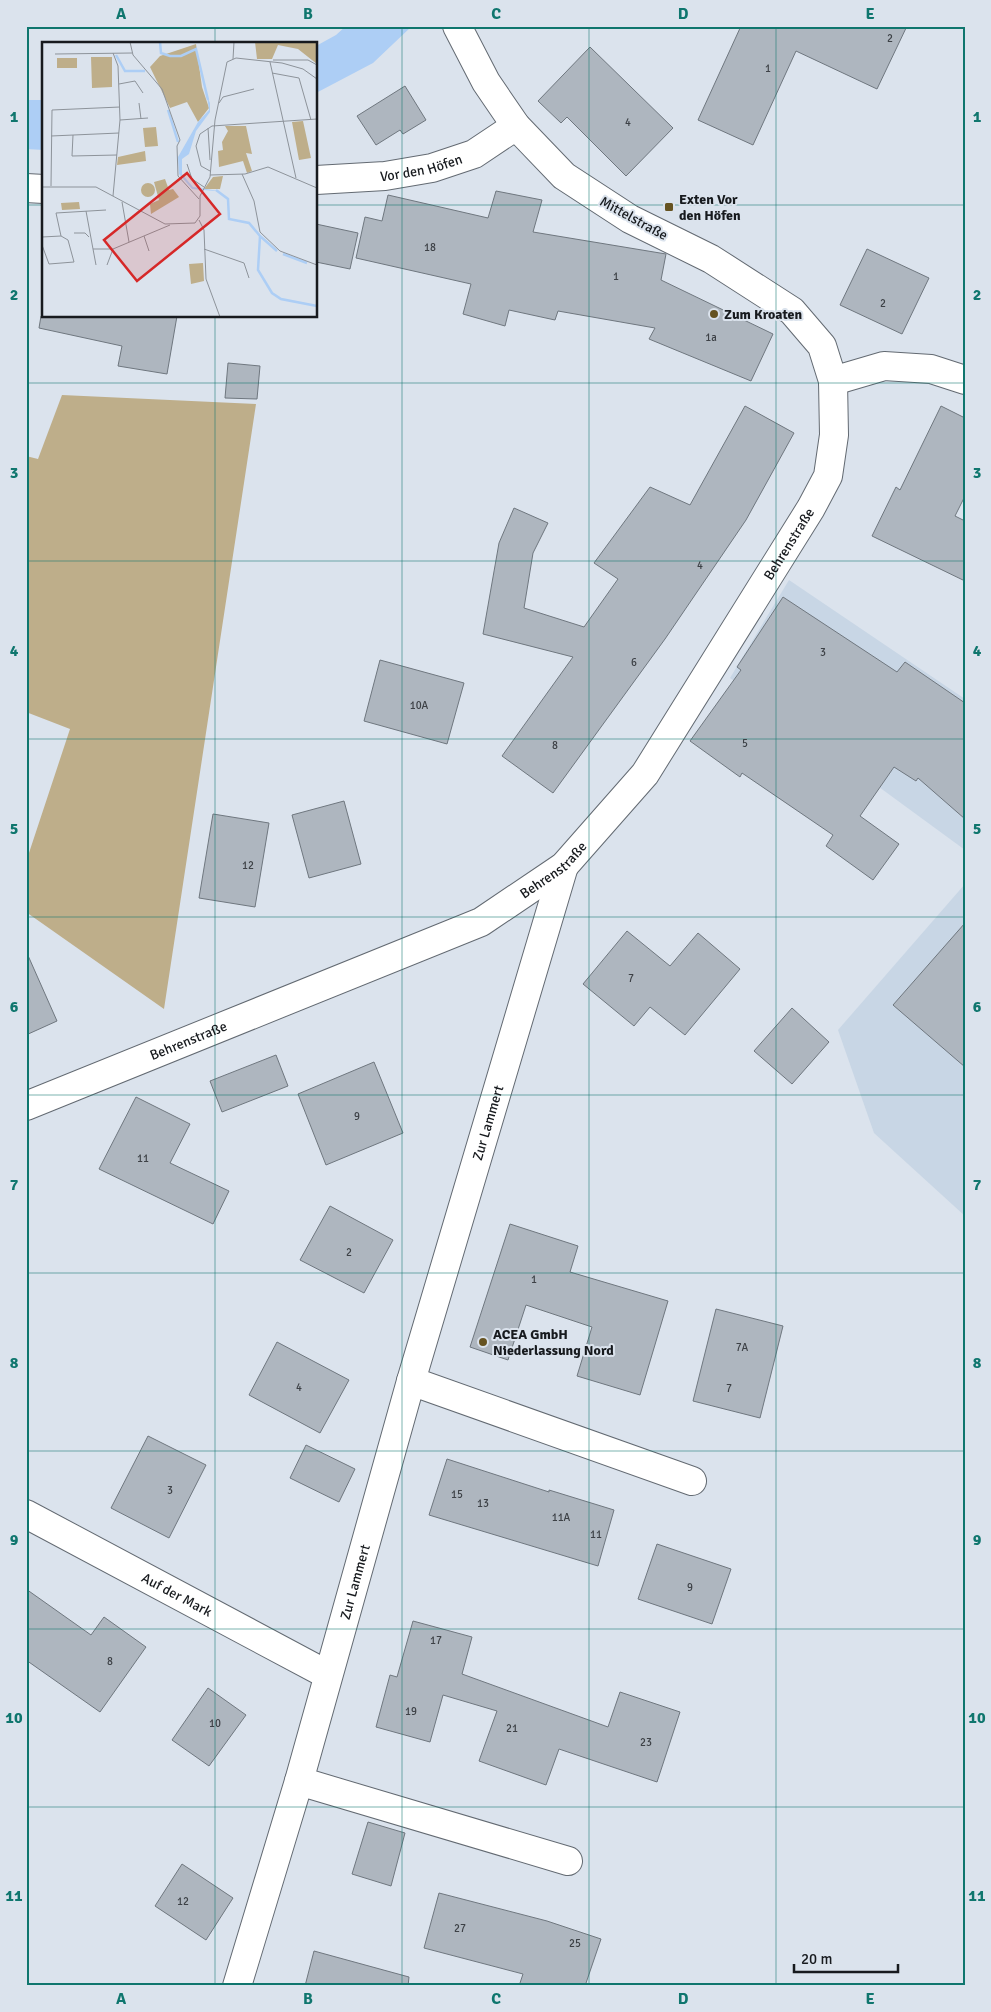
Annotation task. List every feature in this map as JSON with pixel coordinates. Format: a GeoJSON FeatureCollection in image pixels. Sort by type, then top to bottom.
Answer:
{"type":"FeatureCollection","features":[{"type":"Feature","properties":{"kind":"street","name":"Mittelstraße"},"geometry":{"type":"LineString","coordinates":[[457,26],[486,82],[516,126],[564,176],[630,219],[712,259],[792,311],[822,346],[833,381]]}},
{"type":"Feature","properties":{"kind":"street","name":"Vor den Höfen"},"geometry":{"type":"LineString","coordinates":[[318,180],[385,176],[432,168],[474,154],[516,126]]}},
{"type":"Feature","properties":{"kind":"street"},"geometry":{"type":"LineString","coordinates":[[26,188],[42,189]]}},
{"type":"Feature","properties":{"kind":"street"},"geometry":{"type":"LineString","coordinates":[[833,381],[884,366],[931,369],[965,380]]}},
{"type":"Feature","properties":{"kind":"street","name":"Behrenstraße"},"geometry":{"type":"LineString","coordinates":[[26,1106],[481,922],[564,866],[645,774],[828,476],[834,435],[833,381]]}},
{"type":"Feature","properties":{"kind":"street","name":"Zur Lammert"},"geometry":{"type":"LineString","coordinates":[[237,1986],[299,1781],[412,1381],[564,866]]}},
{"type":"Feature","properties":{"kind":"street"},"geometry":{"type":"LineString","coordinates":[[412,1381],[692,1481]]}},
{"type":"Feature","properties":{"kind":"street","name":"Auf der Mark"},"geometry":{"type":"LineString","coordinates":[[26,1514],[328,1674]]}},
{"type":"Feature","properties":{"kind":"street"},"geometry":{"type":"LineString","coordinates":[[299,1781],[568,1861]]}},
{"type":"Feature","properties":{"kind":"shaded area"},"geometry":{"type":"Polygon","coordinates":[[[62,395],[256,404],[164,1009],[26,912],[26,862],[70,729],[26,712],[26,456],[38,459],[62,395]]]}},
{"type":"Feature","properties":{"kind":"shaded area"},"geometry":{"type":"Polygon","coordinates":[[[789,580],[965,699],[965,850],[730,678],[789,580]]]}},
{"type":"Feature","properties":{"kind":"shaded area"},"geometry":{"type":"Polygon","coordinates":[[[965,884],[965,1216],[874,1133],[838,1030],[965,884]]]}},
{"type":"Feature","properties":{"kind":"water"},"geometry":{"type":"Polygon","coordinates":[[[346,26],[412,26],[373,63],[318,92],[318,45],[336,35],[346,26]]]}},
{"type":"Feature","properties":{"kind":"water"},"geometry":{"type":"Polygon","coordinates":[[[26,100],[42,100],[42,150],[26,149],[26,100]]]}},
{"type":"Feature","properties":{"kind":"building"},"geometry":{"type":"Polygon","coordinates":[[[741,26],[907,26],[877,89],[796,51],[753,145],[698,120],[741,26]]]}},
{"type":"Feature","properties":{"kind":"building"},"geometry":{"type":"Polygon","coordinates":[[[590,47],[673,128],[626,176],[567,117],[561,123],[538,101],[590,47]]]}},
{"type":"Feature","properties":{"kind":"building"},"geometry":{"type":"Polygon","coordinates":[[[405,86],[426,120],[403,134],[400,130],[376,145],[357,116],[405,86]]]}},
{"type":"Feature","properties":{"kind":"building"},"geometry":{"type":"Polygon","coordinates":[[[496,191],[542,200],[533,232],[666,254],[661,280],[773,334],[751,381],[649,339],[655,328],[558,311],[555,320],[509,310],[505,326],[463,314],[471,284],[356,258],[365,217],[382,221],[388,195],[488,218],[496,191]]]}},
{"type":"Feature","properties":{"kind":"building"},"geometry":{"type":"Polygon","coordinates":[[[318,224],[358,233],[350,269],[318,262],[318,224]]]}},
{"type":"Feature","properties":{"kind":"building"},"geometry":{"type":"Polygon","coordinates":[[[867,249],[929,278],[902,334],[840,305],[867,249]]]}},
{"type":"Feature","properties":{"kind":"building"},"geometry":{"type":"Polygon","coordinates":[[[41,316],[42,318],[177,318],[167,374],[118,366],[122,346],[39,328],[41,316]]]}},
{"type":"Feature","properties":{"kind":"building"},"geometry":{"type":"Polygon","coordinates":[[[228,363],[260,366],[257,399],[225,398],[228,363]]]}},
{"type":"Feature","properties":{"kind":"building"},"geometry":{"type":"Polygon","coordinates":[[[745,406],[794,433],[746,520],[665,639],[553,793],[502,756],[573,657],[483,634],[499,543],[514,508],[548,523],[533,553],[524,608],[584,627],[618,579],[594,563],[650,487],[690,505],[745,406]]]}},
{"type":"Feature","properties":{"kind":"building"},"geometry":{"type":"Polygon","coordinates":[[[941,406],[965,418],[965,496],[955,516],[965,521],[965,581],[872,536],[896,487],[900,490],[941,406]]]}},
{"type":"Feature","properties":{"kind":"building"},"geometry":{"type":"Polygon","coordinates":[[[783,597],[897,672],[905,662],[965,703],[965,819],[918,778],[916,781],[894,767],[860,816],[899,844],[873,880],[826,846],[833,835],[742,773],[740,777],[690,741],[741,670],[737,667],[783,597]]]}},
{"type":"Feature","properties":{"kind":"building"},"geometry":{"type":"Polygon","coordinates":[[[380,660],[464,683],[447,744],[364,721],[380,660]]]}},
{"type":"Feature","properties":{"kind":"building"},"geometry":{"type":"Polygon","coordinates":[[[344,801],[361,864],[309,878],[292,815],[344,801]]]}},
{"type":"Feature","properties":{"kind":"building"},"geometry":{"type":"Polygon","coordinates":[[[213,814],[269,823],[255,907],[199,898],[213,814]]]}},
{"type":"Feature","properties":{"kind":"building"},"geometry":{"type":"Polygon","coordinates":[[[965,923],[965,1067],[893,1005],[965,923]]]}},
{"type":"Feature","properties":{"kind":"building"},"geometry":{"type":"Polygon","coordinates":[[[627,931],[670,966],[698,933],[740,969],[685,1035],[650,1007],[634,1026],[583,984],[627,931]]]}},
{"type":"Feature","properties":{"kind":"building"},"geometry":{"type":"Polygon","coordinates":[[[26,951],[57,1021],[26,1035],[26,951]]]}},
{"type":"Feature","properties":{"kind":"building"},"geometry":{"type":"Polygon","coordinates":[[[792,1008],[829,1042],[792,1084],[754,1051],[792,1008]]]}},
{"type":"Feature","properties":{"kind":"building"},"geometry":{"type":"Polygon","coordinates":[[[276,1055],[288,1086],[222,1112],[210,1081],[276,1055]]]}},
{"type":"Feature","properties":{"kind":"building"},"geometry":{"type":"Polygon","coordinates":[[[374,1062],[403,1133],[326,1165],[298,1094],[374,1062]]]}},
{"type":"Feature","properties":{"kind":"building"},"geometry":{"type":"Polygon","coordinates":[[[136,1097],[190,1124],[170,1163],[229,1191],[213,1224],[99,1169],[136,1097]]]}},
{"type":"Feature","properties":{"kind":"building"},"geometry":{"type":"Polygon","coordinates":[[[330,1206],[393,1240],[364,1293],[300,1260],[330,1206]]]}},
{"type":"Feature","properties":{"kind":"building"},"geometry":{"type":"Polygon","coordinates":[[[510,1224],[578,1246],[570,1272],[668,1301],[640,1395],[577,1376],[592,1327],[526,1305],[508,1360],[470,1347],[510,1224]]]}},
{"type":"Feature","properties":{"kind":"building"},"geometry":{"type":"Polygon","coordinates":[[[716,1309],[783,1326],[760,1418],[693,1401],[716,1309]]]}},
{"type":"Feature","properties":{"kind":"building"},"geometry":{"type":"Polygon","coordinates":[[[277,1342],[349,1380],[320,1433],[249,1395],[277,1342]]]}},
{"type":"Feature","properties":{"kind":"building"},"geometry":{"type":"Polygon","coordinates":[[[148,1436],[206,1465],[169,1538],[111,1508],[148,1436]]]}},
{"type":"Feature","properties":{"kind":"building"},"geometry":{"type":"Polygon","coordinates":[[[306,1445],[355,1469],[339,1502],[290,1478],[306,1445]]]}},
{"type":"Feature","properties":{"kind":"building"},"geometry":{"type":"Polygon","coordinates":[[[447,1459],[549,1492],[549,1490],[614,1510],[598,1566],[429,1515],[447,1459]]]}},
{"type":"Feature","properties":{"kind":"building"},"geometry":{"type":"Polygon","coordinates":[[[657,1544],[731,1569],[712,1624],[638,1599],[657,1544]]]}},
{"type":"Feature","properties":{"kind":"building"},"geometry":{"type":"Polygon","coordinates":[[[26,1589],[91,1635],[104,1617],[146,1647],[100,1712],[26,1660],[26,1589]]]}},
{"type":"Feature","properties":{"kind":"building"},"geometry":{"type":"Polygon","coordinates":[[[413,1621],[472,1637],[462,1674],[608,1727],[620,1692],[680,1712],[657,1782],[559,1749],[546,1785],[479,1761],[497,1711],[443,1695],[430,1742],[376,1727],[390,1675],[397,1677],[413,1621]]]}},
{"type":"Feature","properties":{"kind":"building"},"geometry":{"type":"Polygon","coordinates":[[[208,1688],[246,1715],[209,1766],[172,1740],[208,1688]]]}},
{"type":"Feature","properties":{"kind":"building"},"geometry":{"type":"Polygon","coordinates":[[[368,1822],[405,1833],[391,1886],[352,1874],[368,1822]]]}},
{"type":"Feature","properties":{"kind":"building"},"geometry":{"type":"Polygon","coordinates":[[[182,1864],[233,1898],[206,1940],[155,1906],[182,1864]]]}},
{"type":"Feature","properties":{"kind":"building"},"geometry":{"type":"Polygon","coordinates":[[[439,1893],[547,1921],[601,1939],[585,1986],[519,1986],[523,1974],[424,1948],[439,1893]]]}},
{"type":"Feature","properties":{"kind":"building"},"geometry":{"type":"Polygon","coordinates":[[[314,1951],[409,1977],[408,1986],[305,1986],[314,1951]]]}},
{"type":"Feature","properties":{"kind":"place","name":"Exten Vor den Höfen"},"geometry":{"type":"Point","coordinates":[669,207]}},
{"type":"Feature","properties":{"kind":"place","name":"Zum Kroaten"},"geometry":{"type":"Point","coordinates":[714,314]}},
{"type":"Feature","properties":{"kind":"place","name":"ACEA GmbH Niederlassung Nord"},"geometry":{"type":"Point","coordinates":[483,1342]}}]}
